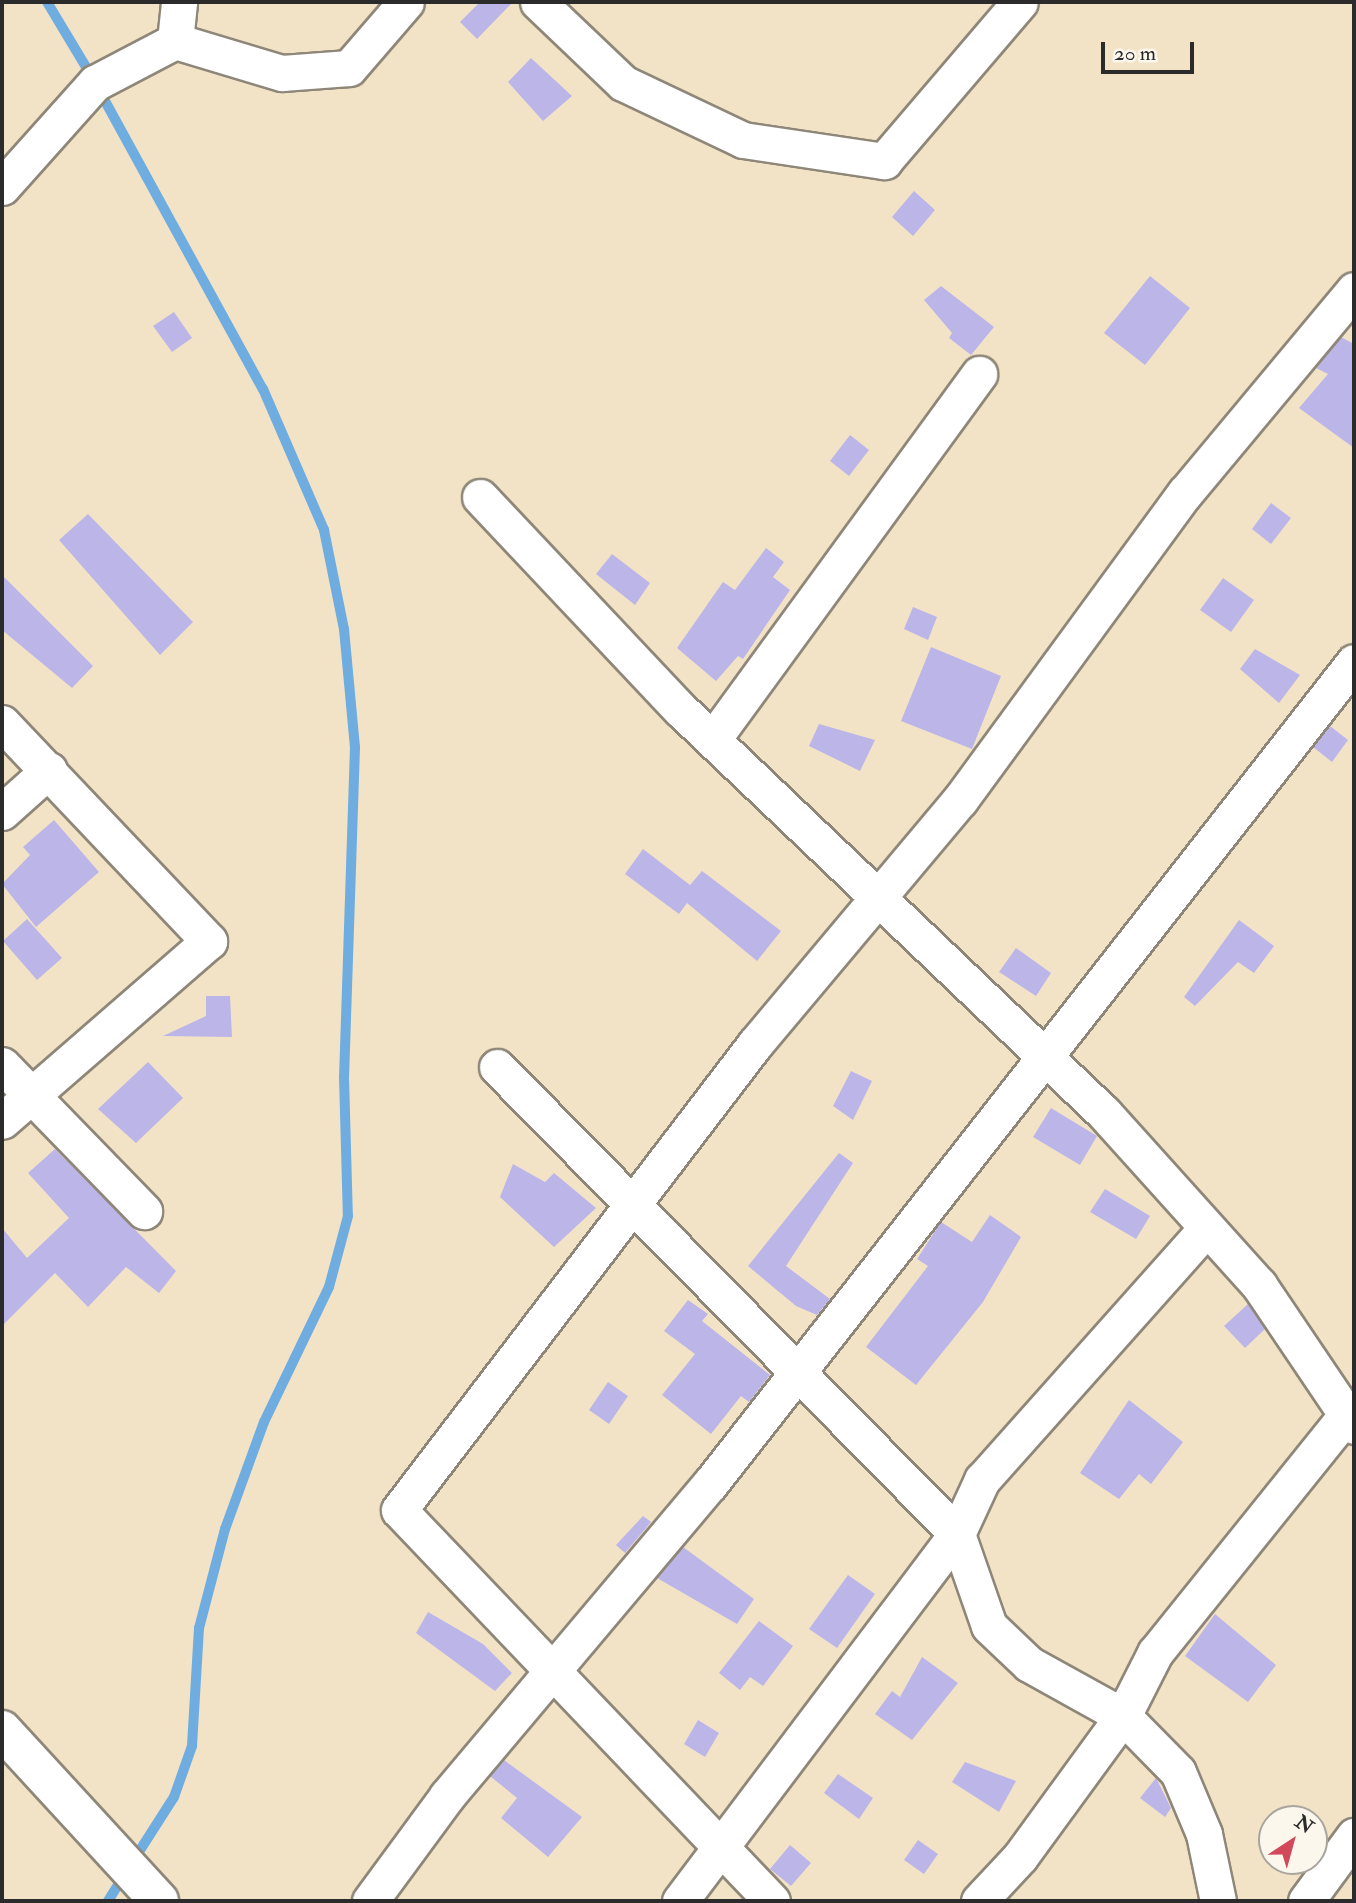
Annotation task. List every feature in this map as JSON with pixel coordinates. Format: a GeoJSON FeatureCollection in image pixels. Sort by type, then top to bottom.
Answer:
{"type":"FeatureCollection","features":[{"type":"Feature","properties":{"kind":"highway"},"geometry":{"type":"LineString","coordinates":[[2,1730],[106,1847],[152,1893]]}},
{"type":"Feature","properties":{"kind":"street"},"geometry":{"type":"LineString","coordinates":[[175,41],[179,2]]}},
{"type":"Feature","properties":{"kind":"street"},"geometry":{"type":"LineString","coordinates":[[2,187],[95,83],[175,41],[282,73],[349,68],[406,2]]}},
{"type":"Feature","properties":{"kind":"street"},"geometry":{"type":"LineString","coordinates":[[538,2],[623,83],[743,140],[884,161],[1020,2]]}},
{"type":"Feature","properties":{"kind":"street"},"geometry":{"type":"LineString","coordinates":[[772,1901],[399,1510],[630,1207],[876,900],[960,800],[1185,493],[1354,290]]}},
{"type":"Feature","properties":{"kind":"street"},"geometry":{"type":"LineString","coordinates":[[713,739],[979,374]]}},
{"type":"Feature","properties":{"kind":"street"},"geometry":{"type":"LineString","coordinates":[[480,497],[713,739],[788,806],[876,900],[1041,1059],[1104,1113],[1259,1285],[1349,1422],[1155,1653],[1123,1716],[1020,1857],[979,1901]]}},
{"type":"Feature","properties":{"kind":"street"},"geometry":{"type":"LineString","coordinates":[[370,1901],[447,1796],[798,1370],[1354,662]]}},
{"type":"Feature","properties":{"kind":"street"},"geometry":{"type":"LineString","coordinates":[[2,723],[209,941],[2,1121]]}},
{"type":"Feature","properties":{"kind":"street"},"geometry":{"type":"LineString","coordinates":[[2,812],[49,770]]}},
{"type":"Feature","properties":{"kind":"street"},"geometry":{"type":"LineString","coordinates":[[2,1065],[144,1211]]}},
{"type":"Feature","properties":{"kind":"street"},"geometry":{"type":"LineString","coordinates":[[497,1067],[630,1207],[798,1370],[957,1534],[989,1626],[1029,1664],[1123,1716],[1178,1772],[1204,1834],[1218,1901]]}},
{"type":"Feature","properties":{"kind":"street"},"geometry":{"type":"LineString","coordinates":[[680,1901],[722,1849],[957,1534],[982,1480],[1206,1229]]}},
{"type":"Feature","properties":{"kind":"street"},"geometry":{"type":"LineString","coordinates":[[1306,1901],[1354,1836]]}},
{"type":"Feature","properties":{"kind":"building"},"geometry":{"type":"Polygon","coordinates":[[[480,2],[513,2],[477,39],[460,22],[480,2]]]}},
{"type":"Feature","properties":{"kind":"building"},"geometry":{"type":"Polygon","coordinates":[[[531,58],[572,96],[543,121],[508,82],[531,58]]]}},
{"type":"Feature","properties":{"kind":"building"},"geometry":{"type":"Polygon","coordinates":[[[914,191],[935,210],[913,236],[892,217],[914,191]]]}},
{"type":"Feature","properties":{"kind":"building"},"geometry":{"type":"Polygon","coordinates":[[[1150,276],[1190,308],[1145,365],[1104,333],[1150,276]]]}},
{"type":"Feature","properties":{"kind":"building"},"geometry":{"type":"Polygon","coordinates":[[[941,286],[994,327],[971,355],[949,338],[952,333],[924,300],[941,286]]]}},
{"type":"Feature","properties":{"kind":"building"},"geometry":{"type":"Polygon","coordinates":[[[174,312],[192,338],[172,352],[153,326],[174,312]]]}},
{"type":"Feature","properties":{"kind":"building"},"geometry":{"type":"Polygon","coordinates":[[[1341,337],[1354,344],[1354,448],[1299,408],[1328,374],[1316,368],[1341,337]]]}},
{"type":"Feature","properties":{"kind":"building"},"geometry":{"type":"Polygon","coordinates":[[[850,435],[869,450],[849,476],[830,461],[850,435]]]}},
{"type":"Feature","properties":{"kind":"building"},"geometry":{"type":"Polygon","coordinates":[[[1271,503],[1291,518],[1271,544],[1252,529],[1271,503]]]}},
{"type":"Feature","properties":{"kind":"building"},"geometry":{"type":"Polygon","coordinates":[[[88,514],[193,622],[160,655],[59,540],[88,514]]]}},
{"type":"Feature","properties":{"kind":"building"},"geometry":{"type":"Polygon","coordinates":[[[766,548],[784,562],[773,577],[790,590],[743,659],[738,656],[716,681],[677,648],[723,582],[735,590],[766,548]]]}},
{"type":"Feature","properties":{"kind":"building"},"geometry":{"type":"Polygon","coordinates":[[[612,554],[650,583],[635,605],[596,574],[612,554]]]}},
{"type":"Feature","properties":{"kind":"building"},"geometry":{"type":"Polygon","coordinates":[[[2,575],[93,666],[72,688],[2,630],[2,575]]]}},
{"type":"Feature","properties":{"kind":"building"},"geometry":{"type":"Polygon","coordinates":[[[1223,578],[1254,600],[1231,632],[1200,610],[1223,578]]]}},
{"type":"Feature","properties":{"kind":"building"},"geometry":{"type":"Polygon","coordinates":[[[913,607],[937,617],[928,640],[904,629],[913,607]]]}},
{"type":"Feature","properties":{"kind":"building"},"geometry":{"type":"Polygon","coordinates":[[[931,647],[1001,676],[972,749],[901,721],[931,647]]]}},
{"type":"Feature","properties":{"kind":"building"},"geometry":{"type":"Polygon","coordinates":[[[1255,649],[1300,675],[1279,703],[1240,669],[1255,649]]]}},
{"type":"Feature","properties":{"kind":"building"},"geometry":{"type":"Polygon","coordinates":[[[819,724],[875,740],[860,771],[809,746],[819,724]]]}},
{"type":"Feature","properties":{"kind":"building"},"geometry":{"type":"Polygon","coordinates":[[[1330,726],[1348,740],[1332,762],[1313,747],[1330,726]]]}},
{"type":"Feature","properties":{"kind":"building"},"geometry":{"type":"Polygon","coordinates":[[[54,820],[99,872],[36,927],[2,884],[30,855],[23,847],[54,820]]]}},
{"type":"Feature","properties":{"kind":"building"},"geometry":{"type":"Polygon","coordinates":[[[643,849],[690,885],[702,871],[781,931],[757,961],[687,903],[679,914],[625,874],[643,849]]]}},
{"type":"Feature","properties":{"kind":"building"},"geometry":{"type":"Polygon","coordinates":[[[27,919],[62,958],[37,980],[3,941],[27,919]]]}},
{"type":"Feature","properties":{"kind":"building"},"geometry":{"type":"Polygon","coordinates":[[[1239,920],[1274,946],[1254,973],[1238,962],[1195,1006],[1184,997],[1239,920]]]}},
{"type":"Feature","properties":{"kind":"building"},"geometry":{"type":"Polygon","coordinates":[[[1016,948],[1051,973],[1036,996],[999,972],[1016,948]]]}},
{"type":"Feature","properties":{"kind":"building"},"geometry":{"type":"Polygon","coordinates":[[[206,996],[230,996],[232,1037],[163,1036],[206,1016],[206,996]]]}},
{"type":"Feature","properties":{"kind":"building"},"geometry":{"type":"Polygon","coordinates":[[[148,1062],[183,1098],[136,1143],[98,1109],[148,1062]]]}},
{"type":"Feature","properties":{"kind":"building"},"geometry":{"type":"Polygon","coordinates":[[[851,1071],[872,1081],[853,1120],[833,1106],[851,1071]]]}},
{"type":"Feature","properties":{"kind":"building"},"geometry":{"type":"Polygon","coordinates":[[[1051,1108],[1097,1136],[1080,1165],[1033,1137],[1051,1108]]]}},
{"type":"Feature","properties":{"kind":"building"},"geometry":{"type":"Polygon","coordinates":[[[55,1149],[176,1271],[159,1293],[126,1267],[88,1307],[55,1273],[2,1326],[2,1228],[27,1258],[69,1218],[28,1173],[55,1149]]]}},
{"type":"Feature","properties":{"kind":"building"},"geometry":{"type":"Polygon","coordinates":[[[839,1153],[853,1163],[786,1266],[830,1299],[817,1315],[796,1306],[748,1266],[839,1153]]]}},
{"type":"Feature","properties":{"kind":"building"},"geometry":{"type":"Polygon","coordinates":[[[513,1164],[545,1182],[554,1173],[596,1208],[554,1247],[500,1197],[513,1164]]]}},
{"type":"Feature","properties":{"kind":"building"},"geometry":{"type":"Polygon","coordinates":[[[1105,1189],[1150,1216],[1136,1239],[1090,1212],[1105,1189]]]}},
{"type":"Feature","properties":{"kind":"building"},"geometry":{"type":"Polygon","coordinates":[[[990,1215],[1021,1237],[983,1302],[916,1385],[866,1347],[928,1266],[917,1259],[941,1222],[972,1242],[990,1215]]]}},
{"type":"Feature","properties":{"kind":"building"},"geometry":{"type":"Polygon","coordinates":[[[688,1300],[708,1314],[702,1321],[770,1375],[749,1402],[741,1396],[711,1434],[662,1395],[695,1354],[664,1331],[688,1300]]]}},
{"type":"Feature","properties":{"kind":"building"},"geometry":{"type":"Polygon","coordinates":[[[1248,1304],[1265,1329],[1245,1348],[1224,1326],[1248,1304]]]}},
{"type":"Feature","properties":{"kind":"building"},"geometry":{"type":"Polygon","coordinates":[[[608,1382],[628,1396],[609,1424],[589,1410],[608,1382]]]}},
{"type":"Feature","properties":{"kind":"building"},"geometry":{"type":"Polygon","coordinates":[[[1129,1400],[1183,1442],[1151,1484],[1139,1474],[1119,1499],[1080,1473],[1129,1400]]]}},
{"type":"Feature","properties":{"kind":"building"},"geometry":{"type":"Polygon","coordinates":[[[643,1516],[651,1522],[625,1553],[616,1545],[643,1516]]]}},
{"type":"Feature","properties":{"kind":"building"},"geometry":{"type":"Polygon","coordinates":[[[683,1547],[754,1599],[737,1624],[657,1578],[683,1547]]]}},
{"type":"Feature","properties":{"kind":"building"},"geometry":{"type":"Polygon","coordinates":[[[848,1575],[875,1594],[837,1648],[809,1629],[848,1575]]]}},
{"type":"Feature","properties":{"kind":"building"},"geometry":{"type":"Polygon","coordinates":[[[428,1612],[483,1644],[512,1673],[495,1691],[416,1633],[428,1612]]]}},
{"type":"Feature","properties":{"kind":"building"},"geometry":{"type":"Polygon","coordinates":[[[1215,1614],[1276,1665],[1248,1702],[1185,1656],[1215,1614]]]}},
{"type":"Feature","properties":{"kind":"building"},"geometry":{"type":"Polygon","coordinates":[[[759,1621],[793,1646],[763,1686],[750,1677],[740,1690],[719,1673],[759,1621]]]}},
{"type":"Feature","properties":{"kind":"building"},"geometry":{"type":"Polygon","coordinates":[[[922,1657],[958,1683],[912,1740],[875,1714],[892,1691],[900,1697],[922,1657]]]}},
{"type":"Feature","properties":{"kind":"building"},"geometry":{"type":"Polygon","coordinates":[[[698,1720],[719,1733],[705,1757],[684,1744],[698,1720]]]}},
{"type":"Feature","properties":{"kind":"building"},"geometry":{"type":"Polygon","coordinates":[[[504,1760],[582,1817],[548,1857],[501,1818],[517,1798],[490,1776],[504,1760]]]}},
{"type":"Feature","properties":{"kind":"building"},"geometry":{"type":"Polygon","coordinates":[[[965,1762],[1016,1781],[999,1812],[952,1782],[965,1762]]]}},
{"type":"Feature","properties":{"kind":"building"},"geometry":{"type":"Polygon","coordinates":[[[838,1774],[873,1798],[859,1819],[824,1793],[838,1774]]]}},
{"type":"Feature","properties":{"kind":"building"},"geometry":{"type":"Polygon","coordinates":[[[1156,1778],[1171,1808],[1165,1817],[1140,1798],[1156,1778]]]}},
{"type":"Feature","properties":{"kind":"building"},"geometry":{"type":"Polygon","coordinates":[[[918,1840],[938,1854],[924,1874],[904,1860],[918,1840]]]}},
{"type":"Feature","properties":{"kind":"building"},"geometry":{"type":"Polygon","coordinates":[[[790,1845],[811,1863],[791,1886],[770,1869],[790,1845]]]}},
{"type":"Feature","properties":{"kind":"waterway"},"geometry":{"type":"LineString","coordinates":[[47,2],[92,77]]}},
{"type":"Feature","properties":{"kind":"waterway"},"geometry":{"type":"LineString","coordinates":[[99,90],[263,389],[324,530],[344,629],[355,747],[344,1077],[348,1216],[329,1287],[264,1422],[225,1529],[199,1628],[192,1746],[174,1797],[133,1861]]}},
{"type":"Feature","properties":{"kind":"waterway"},"geometry":{"type":"LineString","coordinates":[[108,1901],[125,1874]]}}]}
